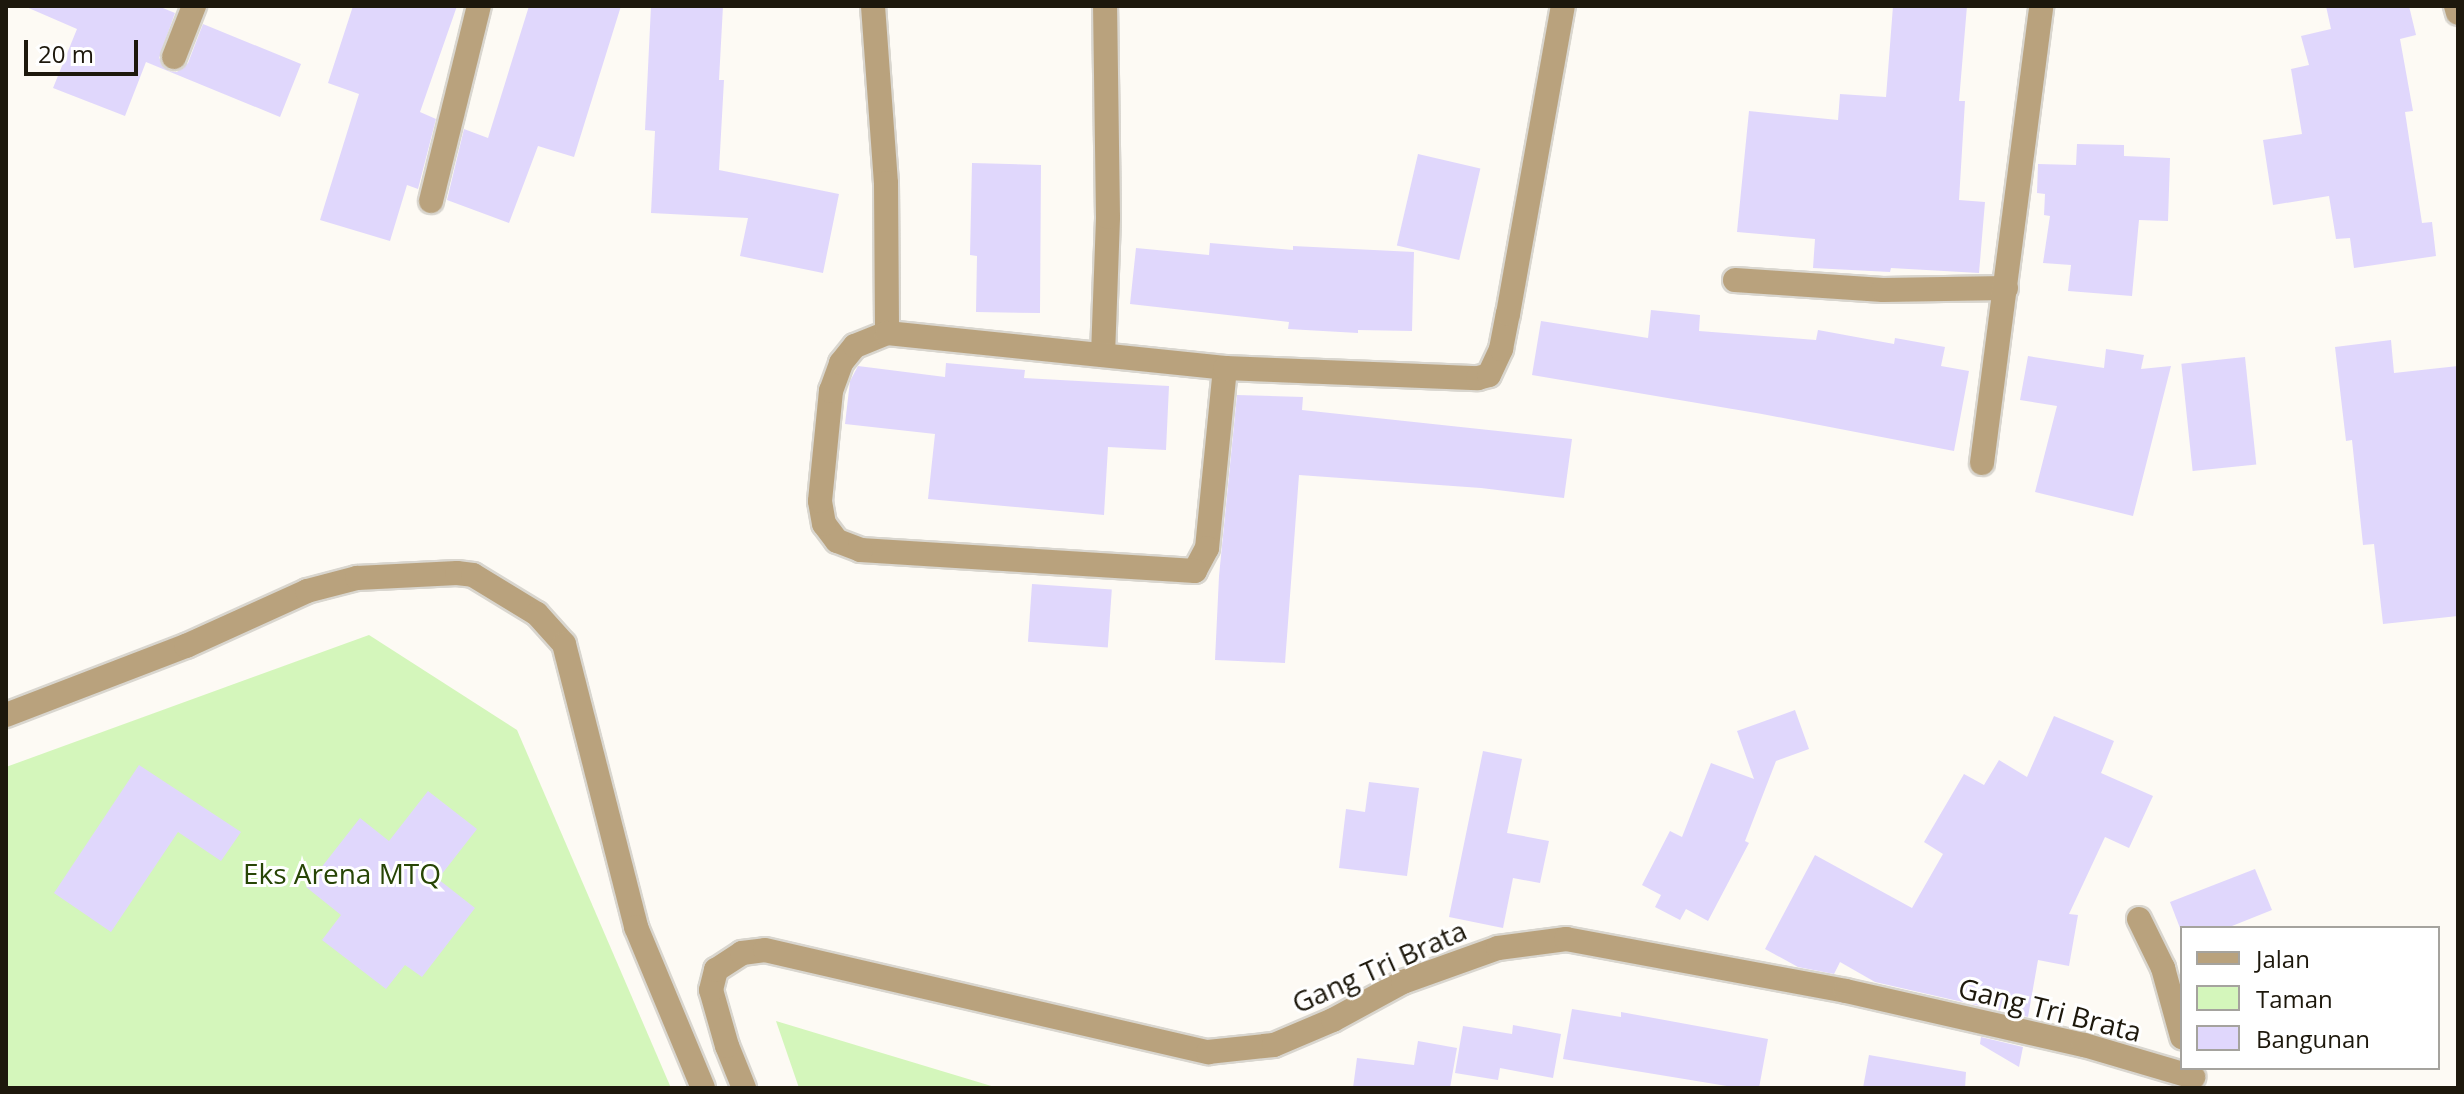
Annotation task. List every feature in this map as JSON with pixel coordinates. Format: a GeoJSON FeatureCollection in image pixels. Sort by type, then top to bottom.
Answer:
{"type":"FeatureCollection","features":[{"type":"Feature","properties":{"kind":"street"},"geometry":{"type":"LineString","coordinates":[[174,57],[194,6]]}},
{"type":"Feature","properties":{"kind":"street"},"geometry":{"type":"LineString","coordinates":[[431,201],[479,6]]}},
{"type":"Feature","properties":{"kind":"street"},"geometry":{"type":"LineString","coordinates":[[873,6],[886,183],[887,333]]}},
{"type":"Feature","properties":{"kind":"street"},"geometry":{"type":"LineString","coordinates":[[1103,355],[1108,217],[1105,6]]}},
{"type":"Feature","properties":{"kind":"street"},"geometry":{"type":"LineString","coordinates":[[1225,368],[1207,548],[1195,571],[861,550],[837,541],[824,524],[820,501],[831,391],[841,363],[855,346],[887,333],[1225,368],[1478,378],[1489,375],[1501,349],[1563,6]]}},
{"type":"Feature","properties":{"kind":"street"},"geometry":{"type":"LineString","coordinates":[[1982,463],[2041,6]]}},
{"type":"Feature","properties":{"kind":"street"},"geometry":{"type":"LineString","coordinates":[[2456,6],[2458,13]]}},
{"type":"Feature","properties":{"kind":"street"},"geometry":{"type":"LineString","coordinates":[[1735,280],[1883,290],[2006,288]]}},
{"type":"Feature","properties":{"kind":"street"},"geometry":{"type":"LineString","coordinates":[[6,715],[186,646],[307,591],[357,578],[457,573],[473,575],[537,614],[564,644],[636,927],[703,1088]]}},
{"type":"Feature","properties":{"kind":"street"},"geometry":{"type":"LineString","coordinates":[[2139,919],[2163,968],[2180,1030]]}},
{"type":"Feature","properties":{"kind":"street","name":"Gang Tri Brata"},"geometry":{"type":"LineString","coordinates":[[744,1088],[727,1046],[711,990],[716,970],[742,953],[765,950],[1208,1052],[1274,1045],[1333,1020],[1403,982],[1498,948],[1566,939],[1846,991],[2084,1045],[2194,1078]]}},
{"type":"Feature","properties":{"kind":"green space","name":"Eks Arena MTQ"},"geometry":{"type":"Polygon","coordinates":[[[369,635],[517,730],[671,1088],[6,1088],[6,767],[369,635]]]}},
{"type":"Feature","properties":{"kind":"green space"},"geometry":{"type":"Polygon","coordinates":[[[776,1021],[998,1088],[799,1088],[776,1021]]]}},
{"type":"Feature","properties":{"kind":"building"},"geometry":{"type":"Polygon","coordinates":[[[24,6],[158,6],[175,13],[159,58],[169,71],[177,72],[188,63],[203,24],[301,64],[280,117],[146,62],[125,116],[53,88],[77,29],[24,6]]]}},
{"type":"Feature","properties":{"kind":"building"},"geometry":{"type":"Polygon","coordinates":[[[353,6],[457,6],[420,112],[436,119],[418,189],[407,185],[390,241],[320,220],[359,94],[328,83],[353,6]]]}},
{"type":"Feature","properties":{"kind":"building"},"geometry":{"type":"Polygon","coordinates":[[[529,6],[621,6],[574,157],[538,146],[509,223],[447,200],[464,129],[488,138],[529,6]]]}},
{"type":"Feature","properties":{"kind":"building"},"geometry":{"type":"Polygon","coordinates":[[[651,6],[723,6],[719,80],[724,80],[719,170],[839,194],[823,273],[740,256],[748,218],[651,213],[655,131],[645,130],[651,6]]]}},
{"type":"Feature","properties":{"kind":"building"},"geometry":{"type":"Polygon","coordinates":[[[1893,6],[1967,6],[1959,101],[1965,101],[1959,200],[1985,202],[1979,273],[1813,268],[1815,239],[1737,232],[1749,111],[1838,120],[1840,94],[1886,97],[1893,6]]]}},
{"type":"Feature","properties":{"kind":"building"},"geometry":{"type":"Polygon","coordinates":[[[2326,6],[2409,6],[2416,35],[2400,39],[2413,111],[2405,112],[2422,223],[2432,222],[2436,256],[2354,268],[2350,238],[2336,239],[2329,196],[2273,205],[2263,140],[2302,134],[2291,69],[2309,65],[2301,36],[2331,29],[2326,6]]]}},
{"type":"Feature","properties":{"kind":"building"},"geometry":{"type":"Polygon","coordinates":[[[2077,144],[2124,145],[2124,156],[2170,158],[2168,221],[2139,220],[2132,296],[2068,291],[2071,265],[2043,263],[2050,216],[2044,215],[2045,194],[2037,193],[2038,164],[2076,165],[2077,144]]]}},
{"type":"Feature","properties":{"kind":"building"},"geometry":{"type":"Polygon","coordinates":[[[1418,154],[1480,168],[1459,260],[1397,246],[1418,154]]]}},
{"type":"Feature","properties":{"kind":"building"},"geometry":{"type":"Polygon","coordinates":[[[972,163],[1041,165],[1040,313],[976,312],[977,256],[970,255],[972,163]]]}},
{"type":"Feature","properties":{"kind":"building"},"geometry":{"type":"Polygon","coordinates":[[[1210,243],[1293,250],[1293,246],[1414,252],[1412,331],[1358,330],[1358,333],[1288,329],[1289,322],[1130,304],[1136,248],[1209,255],[1210,243]]]}},
{"type":"Feature","properties":{"kind":"building"},"geometry":{"type":"Polygon","coordinates":[[[1651,310],[1700,315],[1699,331],[1816,340],[1818,330],[1894,344],[1895,338],[1945,347],[1941,366],[1969,371],[1954,451],[1532,375],[1541,321],[1648,338],[1651,310]]]}},
{"type":"Feature","properties":{"kind":"building"},"geometry":{"type":"Polygon","coordinates":[[[2391,340],[2394,373],[2458,366],[2458,616],[2383,624],[2374,544],[2363,545],[2352,440],[2346,441],[2335,347],[2391,340]]]}},
{"type":"Feature","properties":{"kind":"building"},"geometry":{"type":"Polygon","coordinates":[[[2106,349],[2144,355],[2141,369],[2171,366],[2133,516],[2035,492],[2057,406],[2020,400],[2028,356],[2104,368],[2106,349]]]}},
{"type":"Feature","properties":{"kind":"building"},"geometry":{"type":"Polygon","coordinates":[[[2245,357],[2256,464],[2193,471],[2181,364],[2245,357]]]}},
{"type":"Feature","properties":{"kind":"building"},"geometry":{"type":"Polygon","coordinates":[[[946,363],[1025,370],[1024,378],[1169,386],[1166,450],[1108,447],[1104,515],[928,499],[935,434],[845,424],[850,381],[858,366],[945,377],[946,363]]]}},
{"type":"Feature","properties":{"kind":"building"},"geometry":{"type":"Polygon","coordinates":[[[1237,395],[1303,397],[1302,410],[1572,439],[1564,498],[1481,488],[1299,475],[1285,663],[1215,660],[1219,576],[1237,395]]]}},
{"type":"Feature","properties":{"kind":"building"},"geometry":{"type":"Polygon","coordinates":[[[1032,584],[1112,590],[1108,647],[1028,642],[1032,584]]]}},
{"type":"Feature","properties":{"kind":"building"},"geometry":{"type":"Polygon","coordinates":[[[1795,710],[1809,749],[1776,761],[1745,841],[1749,843],[1708,921],[1686,909],[1680,920],[1655,907],[1661,895],[1642,885],[1670,831],[1682,837],[1711,763],[1754,779],[1737,731],[1795,710]]]}},
{"type":"Feature","properties":{"kind":"building"},"geometry":{"type":"Polygon","coordinates":[[[2054,716],[2114,741],[2101,773],[2153,796],[2129,848],[2105,837],[2069,914],[2078,915],[2069,966],[2038,960],[2028,1017],[1875,982],[1840,962],[1834,974],[1798,967],[1765,949],[1815,855],[1912,908],[1943,854],[1924,842],[1964,774],[1984,785],[1999,760],[2027,777],[2054,716]]]}},
{"type":"Feature","properties":{"kind":"building"},"geometry":{"type":"Polygon","coordinates":[[[1483,751],[1522,759],[1507,833],[1549,841],[1540,883],[1513,878],[1503,928],[1449,917],[1483,751]]]}},
{"type":"Feature","properties":{"kind":"building"},"geometry":{"type":"Polygon","coordinates":[[[139,765],[241,832],[221,861],[178,832],[111,932],[54,893],[139,765]]]}},
{"type":"Feature","properties":{"kind":"building"},"geometry":{"type":"Polygon","coordinates":[[[1369,782],[1419,788],[1407,876],[1339,868],[1346,809],[1365,812],[1369,782]]]}},
{"type":"Feature","properties":{"kind":"building"},"geometry":{"type":"Polygon","coordinates":[[[428,791],[477,829],[438,879],[475,908],[422,977],[405,965],[386,989],[322,940],[341,915],[306,887],[360,818],[389,841],[428,791]]]}},
{"type":"Feature","properties":{"kind":"building"},"geometry":{"type":"Polygon","coordinates":[[[2255,869],[2272,910],[2232,926],[2180,928],[2170,902],[2255,869]]]}},
{"type":"Feature","properties":{"kind":"building"},"geometry":{"type":"Polygon","coordinates":[[[1572,1009],[1621,1017],[1621,1012],[1768,1039],[1759,1088],[1739,1088],[1563,1059],[1572,1009]]]}},
{"type":"Feature","properties":{"kind":"building"},"geometry":{"type":"Polygon","coordinates":[[[1513,1025],[1561,1034],[1553,1078],[1500,1068],[1498,1080],[1455,1073],[1463,1026],[1512,1034],[1513,1025]]]}},
{"type":"Feature","properties":{"kind":"building"},"geometry":{"type":"Polygon","coordinates":[[[1981,1037],[2023,1047],[2019,1067],[1980,1044],[1981,1037]]]}},
{"type":"Feature","properties":{"kind":"building"},"geometry":{"type":"Polygon","coordinates":[[[1418,1041],[1457,1048],[1450,1088],[1353,1088],[1357,1058],[1414,1065],[1418,1041]]]}},
{"type":"Feature","properties":{"kind":"building"},"geometry":{"type":"Polygon","coordinates":[[[1869,1055],[1966,1072],[1965,1088],[1863,1088],[1869,1055]]]}}]}
